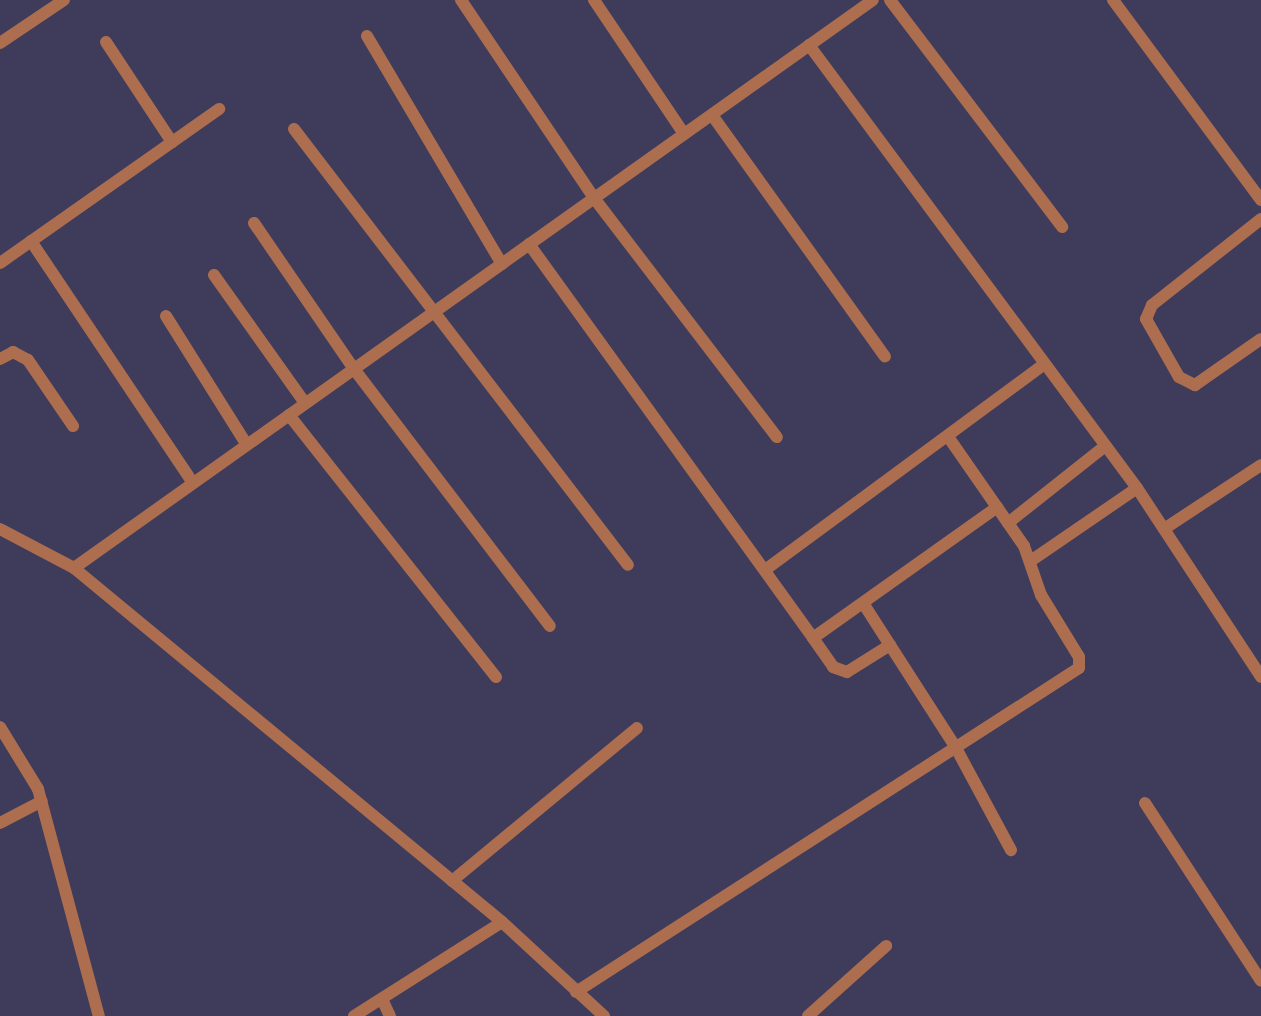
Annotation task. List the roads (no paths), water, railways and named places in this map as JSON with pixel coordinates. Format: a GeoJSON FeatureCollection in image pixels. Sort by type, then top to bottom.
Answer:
{"type":"FeatureCollection","features":[{"type":"Feature","properties":{"kind":"street"},"geometry":{"type":"LineString","coordinates":[[0,43],[64,0]]}},
{"type":"Feature","properties":{"kind":"street"},"geometry":{"type":"LineString","coordinates":[[594,0],[684,134]]}},
{"type":"Feature","properties":{"kind":"street"},"geometry":{"type":"LineString","coordinates":[[74,568],[873,0]]}},
{"type":"Feature","properties":{"kind":"street"},"geometry":{"type":"LineString","coordinates":[[890,0],[1062,227]]}},
{"type":"Feature","properties":{"kind":"street"},"geometry":{"type":"LineString","coordinates":[[1113,0],[1261,200]]}},
{"type":"Feature","properties":{"kind":"street"},"geometry":{"type":"LineString","coordinates":[[468,2],[594,198],[777,437]]}},
{"type":"Feature","properties":{"kind":"street"},"geometry":{"type":"LineString","coordinates":[[367,36],[502,264]]}},
{"type":"Feature","properties":{"kind":"street"},"geometry":{"type":"LineString","coordinates":[[106,42],[172,142]]}},
{"type":"Feature","properties":{"kind":"street"},"geometry":{"type":"LineString","coordinates":[[809,45],[1137,488],[1261,677]]}},
{"type":"Feature","properties":{"kind":"street"},"geometry":{"type":"LineString","coordinates":[[0,263],[219,109]]}},
{"type":"Feature","properties":{"kind":"street"},"geometry":{"type":"LineString","coordinates":[[712,115],[885,357]]}},
{"type":"Feature","properties":{"kind":"street"},"geometry":{"type":"LineString","coordinates":[[294,129],[432,314],[628,565]]}},
{"type":"Feature","properties":{"kind":"street"},"geometry":{"type":"LineString","coordinates":[[1261,219],[1152,305],[1146,319],[1179,377],[1196,385],[1261,339]]}},
{"type":"Feature","properties":{"kind":"street"},"geometry":{"type":"LineString","coordinates":[[254,223],[354,369],[550,626]]}},
{"type":"Feature","properties":{"kind":"street"},"geometry":{"type":"LineString","coordinates":[[31,241],[193,483]]}},
{"type":"Feature","properties":{"kind":"street"},"geometry":{"type":"LineString","coordinates":[[530,244],[833,666],[847,672],[890,645]]}},
{"type":"Feature","properties":{"kind":"street"},"geometry":{"type":"LineString","coordinates":[[214,275],[305,404]]}},
{"type":"Feature","properties":{"kind":"street"},"geometry":{"type":"LineString","coordinates":[[166,316],[247,445]]}},
{"type":"Feature","properties":{"kind":"street"},"geometry":{"type":"LineString","coordinates":[[0,359],[13,352],[28,360],[73,426]]}},
{"type":"Feature","properties":{"kind":"street"},"geometry":{"type":"LineString","coordinates":[[765,570],[949,438],[1044,364]]}},
{"type":"Feature","properties":{"kind":"street"},"geometry":{"type":"LineString","coordinates":[[289,416],[496,676]]}},
{"type":"Feature","properties":{"kind":"street"},"geometry":{"type":"LineString","coordinates":[[576,992],[1079,668],[1079,657],[1041,595],[1032,560],[949,438]]}},
{"type":"Feature","properties":{"kind":"street"},"geometry":{"type":"LineString","coordinates":[[1008,523],[1105,446]]}},
{"type":"Feature","properties":{"kind":"street"},"geometry":{"type":"LineString","coordinates":[[1164,529],[1261,465]]}},
{"type":"Feature","properties":{"kind":"street"},"geometry":{"type":"LineString","coordinates":[[1032,560],[1137,488]]}},
{"type":"Feature","properties":{"kind":"street"},"geometry":{"type":"LineString","coordinates":[[813,639],[997,507]]}},
{"type":"Feature","properties":{"kind":"street"},"geometry":{"type":"LineString","coordinates":[[0,529],[74,568],[501,922],[604,1016]]}},
{"type":"Feature","properties":{"kind":"street"},"geometry":{"type":"LineString","coordinates":[[863,603],[956,748],[1011,850]]}},
{"type":"Feature","properties":{"kind":"street"},"geometry":{"type":"LineString","coordinates":[[0,727],[42,801],[99,1016]]}},
{"type":"Feature","properties":{"kind":"street"},"geometry":{"type":"LineString","coordinates":[[452,881],[637,728]]}},
{"type":"Feature","properties":{"kind":"street"},"geometry":{"type":"LineString","coordinates":[[0,823],[42,801]]}},
{"type":"Feature","properties":{"kind":"street"},"geometry":{"type":"LineString","coordinates":[[1145,803],[1261,981]]}},
{"type":"Feature","properties":{"kind":"street"},"geometry":{"type":"LineString","coordinates":[[354,1016],[501,922]]}},
{"type":"Feature","properties":{"kind":"street"},"geometry":{"type":"LineString","coordinates":[[808,1016],[886,946]]}},
{"type":"Feature","properties":{"kind":"street"},"geometry":{"type":"LineString","coordinates":[[382,999],[390,1016]]}}]}
